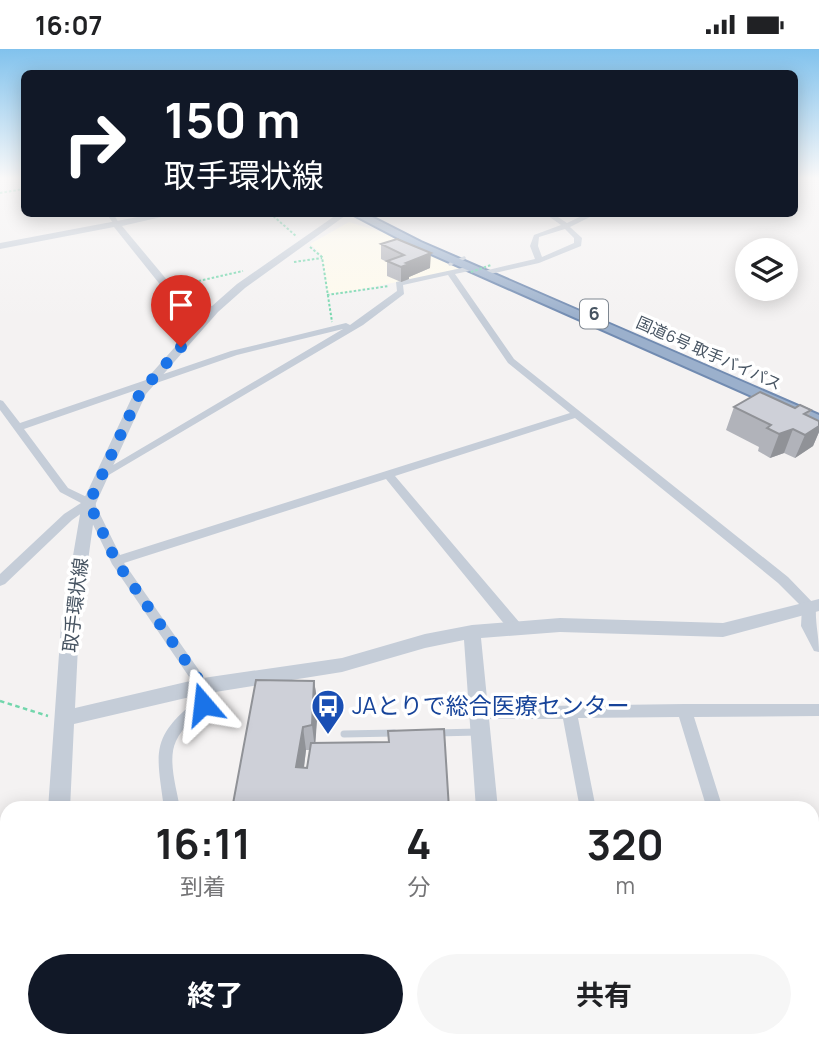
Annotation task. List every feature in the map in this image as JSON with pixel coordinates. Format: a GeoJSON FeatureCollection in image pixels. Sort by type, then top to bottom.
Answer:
{"type":"FeatureCollection","features":[{"type":"Feature","properties":{"kind":"highway","name":"国道6号 取手バイパス"},"geometry":{"type":"LineString","coordinates":[[380,225],[819,421]]}},
{"type":"Feature","properties":{"kind":"highway","name":"国道6号 取手バイパス"},"geometry":{"type":"LineString","coordinates":[[392,225],[470,267],[819,411]]}},
{"type":"Feature","properties":{"kind":"street"},"geometry":{"type":"LineString","coordinates":[[0,246],[117,225],[168,288],[184,303],[214,310]]}},
{"type":"Feature","properties":{"kind":"street","name":"取手環状線"},"geometry":{"type":"LineString","coordinates":[[60,801],[70,626],[89,503],[140,393],[214,310],[268,265],[328,225]]}},
{"type":"Feature","properties":{"kind":"street"},"geometry":{"type":"LineString","coordinates":[[539,260],[534,246],[536,236],[569,225]]}},
{"type":"Feature","properties":{"kind":"street"},"geometry":{"type":"LineString","coordinates":[[103,474],[360,323],[401,292],[399,284],[470,267],[539,260],[578,244],[578,237],[566,226]]}},
{"type":"Feature","properties":{"kind":"street"},"geometry":{"type":"LineString","coordinates":[[470,267],[511,361],[574,415],[814,605]]}},
{"type":"Feature","properties":{"kind":"street"},"geometry":{"type":"LineString","coordinates":[[19,427],[234,352],[360,323]]}},
{"type":"Feature","properties":{"kind":"street"},"geometry":{"type":"LineString","coordinates":[[0,403],[64,490],[89,503],[116,561],[203,686],[203,704],[180,721],[167,736],[165,752],[171,801]]}},
{"type":"Feature","properties":{"kind":"street"},"geometry":{"type":"LineString","coordinates":[[116,561],[574,415]]}},
{"type":"Feature","properties":{"kind":"street"},"geometry":{"type":"LineString","coordinates":[[387,473],[515,627]]}},
{"type":"Feature","properties":{"kind":"street"},"geometry":{"type":"LineString","coordinates":[[0,581],[68,517],[89,503]]}},
{"type":"Feature","properties":{"kind":"street"},"geometry":{"type":"LineString","coordinates":[[65,718],[203,686],[341,665],[425,641],[472,632],[560,625],[723,629],[814,605]]}},
{"type":"Feature","properties":{"kind":"street"},"geometry":{"type":"LineString","coordinates":[[814,605],[808,626],[819,647]]}},
{"type":"Feature","properties":{"kind":"street"},"geometry":{"type":"LineString","coordinates":[[472,632],[486,801]]}},
{"type":"Feature","properties":{"kind":"street"},"geometry":{"type":"LineString","coordinates":[[480,723],[570,714],[684,710],[819,710]]}},
{"type":"Feature","properties":{"kind":"street"},"geometry":{"type":"LineString","coordinates":[[684,710],[712,801]]}},
{"type":"Feature","properties":{"kind":"street"},"geometry":{"type":"LineString","coordinates":[[570,714],[586,801]]}},
{"type":"Feature","properties":{"kind":"lane"},"geometry":{"type":"LineString","coordinates":[[426,733],[480,723]]}},
{"type":"Feature","properties":{"kind":"lane"},"geometry":{"type":"LineString","coordinates":[[344,734],[398,733]]}},
{"type":"Feature","properties":{"kind":"path"},"geometry":{"type":"LineString","coordinates":[[283,225],[322,257],[334,329]]}},
{"type":"Feature","properties":{"kind":"path"},"geometry":{"type":"LineString","coordinates":[[168,288],[268,265]]}},
{"type":"Feature","properties":{"kind":"path"},"geometry":{"type":"LineString","coordinates":[[327,295],[399,284]]}},
{"type":"Feature","properties":{"kind":"path"},"geometry":{"type":"LineString","coordinates":[[0,701],[37,715],[65,718]]}},
{"type":"Feature","properties":{"kind":"shaded area"},"geometry":{"type":"Polygon","coordinates":[[[344,225],[358,225],[388,234],[462,269],[347,292],[328,293],[322,255],[310,244],[344,225]]]}},
{"type":"Feature","properties":{"kind":"building"},"geometry":{"type":"Polygon","coordinates":[[[397,239],[431,253],[401,267],[387,261],[404,255],[381,244],[397,239]]]}},
{"type":"Feature","properties":{"kind":"building"},"geometry":{"type":"Polygon","coordinates":[[[760,392],[795,408],[800,405],[811,410],[804,414],[819,421],[819,426],[805,435],[793,429],[779,434],[767,428],[771,425],[734,407],[760,392]]]}},
{"type":"Feature","properties":{"kind":"building"},"geometry":{"type":"Polygon","coordinates":[[[256,680],[314,681],[312,725],[303,727],[296,767],[307,768],[311,743],[389,742],[388,731],[444,729],[448,801],[233,801],[256,680]]]}},
{"type":"Feature","properties":{"kind":"place","name":"JAとりで総合医療センター"},"geometry":{"type":"Point","coordinates":[328,736]}},
{"type":"Feature","properties":{"kind":"route"},"geometry":{"type":"LineString","coordinates":[[181,347],[140,393],[89,503],[116,561],[203,686],[203,704]]}}]}
